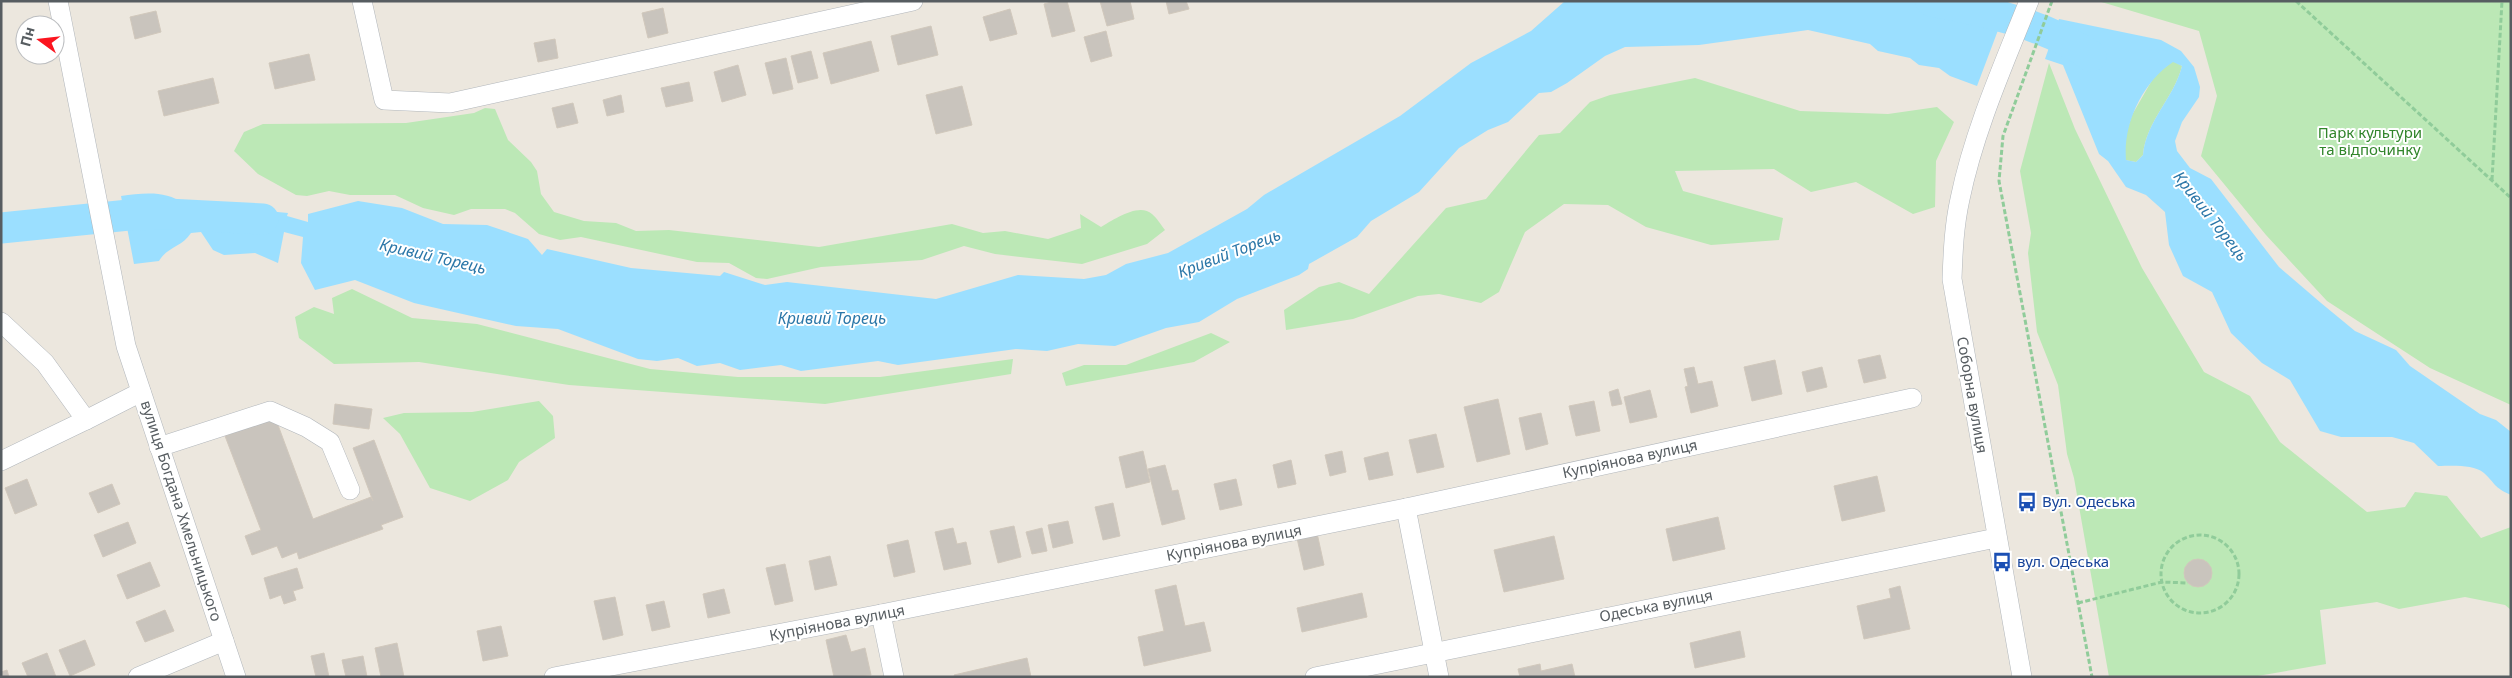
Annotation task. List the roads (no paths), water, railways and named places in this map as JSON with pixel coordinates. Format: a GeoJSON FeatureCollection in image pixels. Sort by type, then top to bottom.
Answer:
{"type":"FeatureCollection","features":[{"type":"Feature","properties":{"kind":"street","name":"вулиця Богдана Хмельницького"},"geometry":{"type":"LineString","coordinates":[[58,1],[126,346],[236,677]]}},
{"type":"Feature","properties":{"kind":"street"},"geometry":{"type":"LineString","coordinates":[[362,1],[384,100],[450,104],[913,1]]}},
{"type":"Feature","properties":{"kind":"street","name":"Соборна вулиця"},"geometry":{"type":"LineString","coordinates":[[2022,677],[1996,538],[1952,279],[1954,236],[1960,200],[1984,114],[2029,1]]}},
{"type":"Feature","properties":{"kind":"street"},"geometry":{"type":"LineString","coordinates":[[1,322],[45,363],[86,420]]}},
{"type":"Feature","properties":{"kind":"street"},"geometry":{"type":"LineString","coordinates":[[1,461],[141,392]]}},
{"type":"Feature","properties":{"kind":"street","name":"Купріянова вулиця"},"geometry":{"type":"LineString","coordinates":[[554,677],[881,614],[1406,508],[1912,398]]}},
{"type":"Feature","properties":{"kind":"street"},"geometry":{"type":"LineString","coordinates":[[160,447],[270,411],[306,427],[330,442],[350,490]]}},
{"type":"Feature","properties":{"kind":"street"},"geometry":{"type":"LineString","coordinates":[[1406,508],[1439,677]]}},
{"type":"Feature","properties":{"kind":"street","name":"Одеська вулиця"},"geometry":{"type":"LineString","coordinates":[[1315,677],[1434,651],[1996,538]]}},
{"type":"Feature","properties":{"kind":"street"},"geometry":{"type":"LineString","coordinates":[[881,614],[894,677]]}},
{"type":"Feature","properties":{"kind":"street"},"geometry":{"type":"LineString","coordinates":[[138,677],[224,641]]}},
{"type":"Feature","properties":{"kind":"water"},"geometry":{"type":"Polygon","coordinates":[[[1565,1],[2009,1],[1977,86],[1950,76],[1939,68],[1919,65],[1910,58],[1878,51],[1870,44],[1808,30],[1699,45],[1625,47],[1605,56],[1551,92],[1539,93],[1508,122],[1488,130],[1459,148],[1419,192],[1371,221],[1357,237],[1309,264],[1308,269],[1299,275],[1237,299],[1199,322],[1166,328],[1115,346],[1078,344],[1047,351],[1016,349],[898,365],[878,361],[801,371],[781,365],[740,370],[720,363],[697,366],[678,358],[657,361],[638,359],[558,329],[516,326],[414,303],[355,280],[315,290],[301,263],[303,237],[284,232],[278,263],[255,253],[224,255],[213,250],[201,232],[191,233],[162,256],[159,261],[134,264],[121,196],[154,194],[170,196],[184,204],[183,216],[191,223],[220,219],[226,211],[236,208],[288,213],[287,216],[308,222],[308,214],[358,201],[402,208],[443,224],[487,225],[528,239],[542,255],[547,249],[631,268],[720,276],[724,272],[765,285],[787,282],[936,299],[1018,275],[1084,279],[1106,275],[1126,264],[1168,253],[1247,209],[1264,195],[1400,116],[1471,63],[1531,31],[1565,1]]]}},
{"type":"Feature","properties":{"kind":"water"},"geometry":{"type":"Polygon","coordinates":[[[2059,19],[2161,40],[2181,51],[2194,67],[2200,87],[2199,97],[2182,122],[2175,141],[2177,151],[2190,168],[2211,179],[2279,267],[2321,303],[2355,331],[2396,350],[2410,366],[2480,414],[2496,420],[2511,432],[2511,495],[2498,487],[2484,473],[2474,468],[2438,466],[2414,443],[2392,437],[2341,437],[2320,431],[2290,380],[2262,363],[2231,333],[2212,292],[2183,276],[2169,245],[2165,212],[2146,195],[2126,187],[2108,161],[2099,154],[2063,65],[2045,59],[2059,19]],[[2173,62],[2162,70],[2144,92],[2137,105],[2128,132],[2126,160],[2136,162],[2143,155],[2149,131],[2173,89],[2182,66],[2173,62]]]}},
{"type":"Feature","properties":{"kind":"waterway","name":"Кривий Торець"},"geometry":{"type":"LineString","coordinates":[[1931,1],[2014,20],[2054,35],[2091,56]]}},
{"type":"Feature","properties":{"kind":"waterway","name":"Кривий Торець"},"geometry":{"type":"LineString","coordinates":[[1,228],[129,215],[167,214],[263,219]]}},
{"type":"Feature","properties":{"kind":"place","name":"Вул. Одеська"},"geometry":{"type":"Point","coordinates":[2027,502]}},
{"type":"Feature","properties":{"kind":"place","name":"вул. Одеська"},"geometry":{"type":"Point","coordinates":[2002,562]}},
{"type":"Feature","properties":{"kind":"park label","name":"Парк культури та відпочинку"},"geometry":{"type":"Point","coordinates":[2370,142]}}]}
